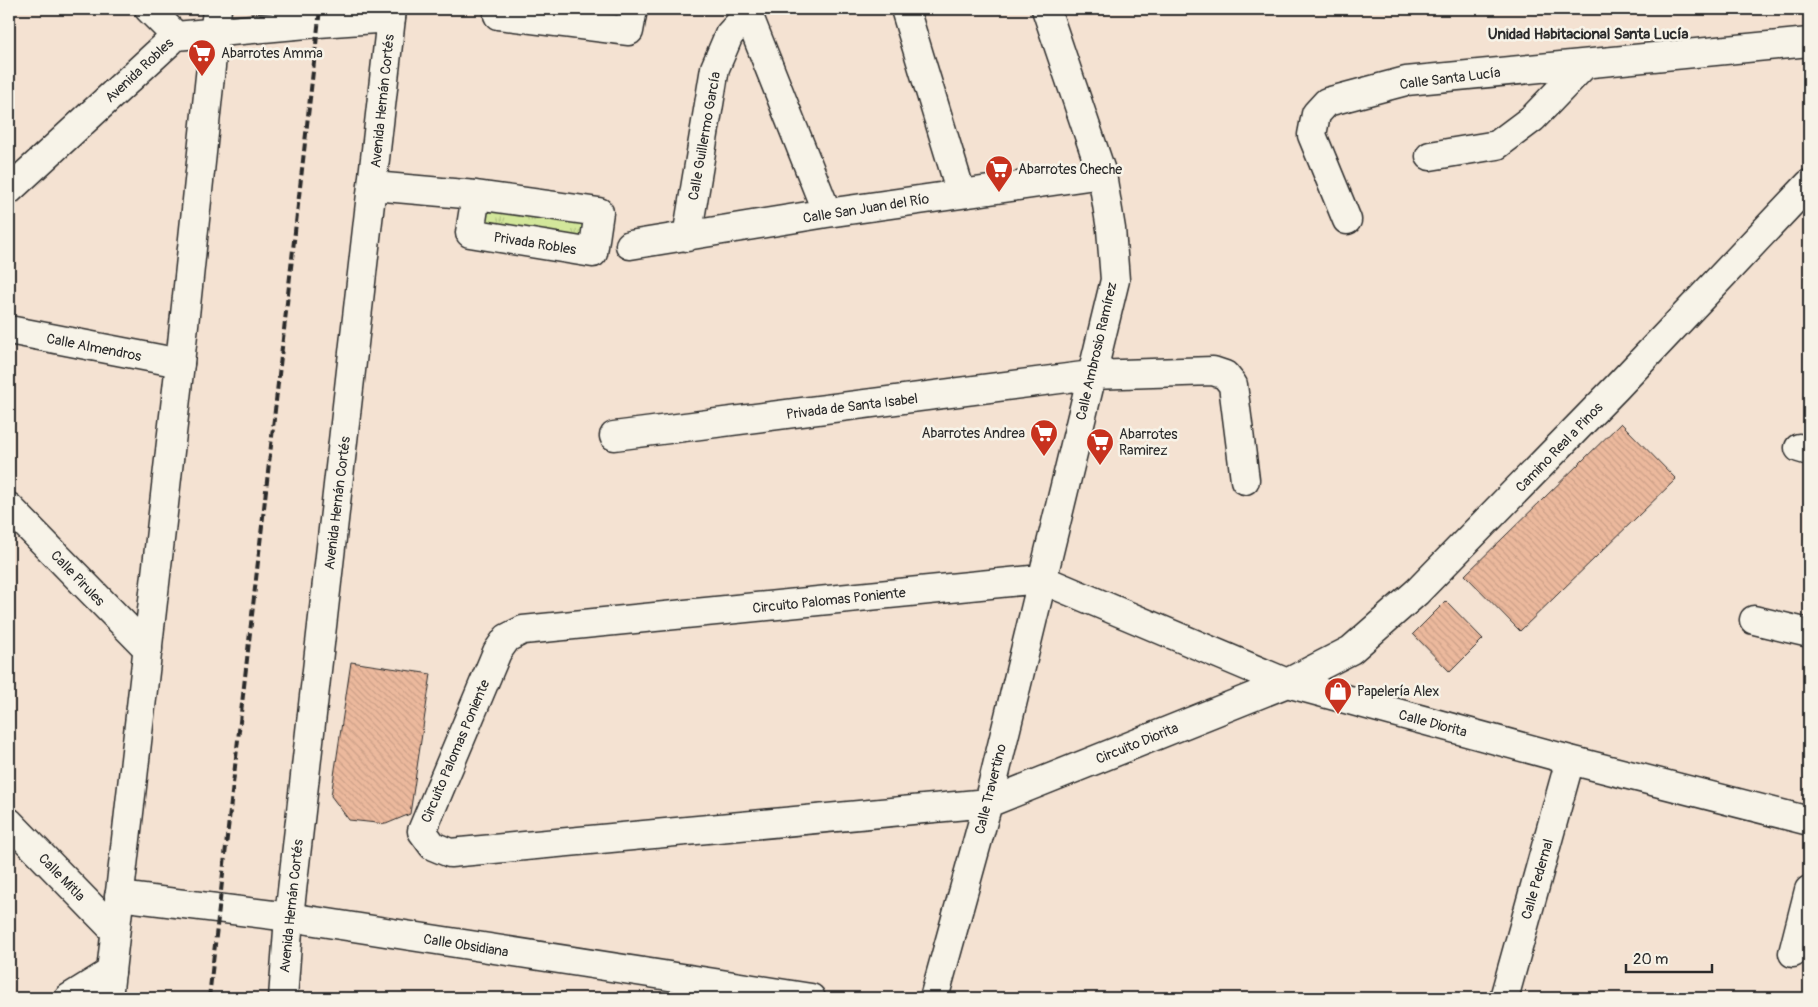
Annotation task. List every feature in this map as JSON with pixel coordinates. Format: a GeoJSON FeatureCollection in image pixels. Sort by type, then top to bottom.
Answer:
{"type":"FeatureCollection","features":[{"type":"Feature","properties":{"kind":"street"},"geometry":{"type":"LineString","coordinates":[[148,9],[176,36]]}},
{"type":"Feature","properties":{"kind":"street"},"geometry":{"type":"LineString","coordinates":[[499,9],[498,15],[629,31],[633,9]]}},
{"type":"Feature","properties":{"kind":"street"},"geometry":{"type":"LineString","coordinates":[[905,9],[961,193]]}},
{"type":"Feature","properties":{"kind":"street","name":"Calle Ambrosio Ramírez"},"geometry":{"type":"LineString","coordinates":[[1041,579],[1115,280],[1111,229],[1102,174],[1046,9]]}},
{"type":"Feature","properties":{"kind":"street","name":"Calle Guillermo García"},"geometry":{"type":"LineString","coordinates":[[687,236],[715,68],[728,35],[748,12],[828,213]]}},
{"type":"Feature","properties":{"kind":"street","name":"Avenida Robles"},"geometry":{"type":"LineString","coordinates":[[9,190],[176,36],[216,20],[392,13]]}},
{"type":"Feature","properties":{"kind":"street","name":"Avenida Hernán Cortés"},"geometry":{"type":"LineString","coordinates":[[283,998],[289,917],[392,13]]}},
{"type":"Feature","properties":{"kind":"street"},"geometry":{"type":"LineString","coordinates":[[69,998],[109,985],[180,364],[216,20]]}},
{"type":"Feature","properties":{"kind":"street","name":"Calle Santa Lucía"},"geometry":{"type":"LineString","coordinates":[[1347,220],[1312,135],[1316,114],[1327,102],[1406,81],[1809,42]]}},
{"type":"Feature","properties":{"kind":"street"},"geometry":{"type":"LineString","coordinates":[[1430,156],[1496,145],[1533,118],[1585,64]]}},
{"type":"Feature","properties":{"kind":"street","name":"Calle San Juan del Río"},"geometry":{"type":"LineString","coordinates":[[630,245],[828,213],[1102,174]]}},
{"type":"Feature","properties":{"kind":"street","name":"Camino Real a Pinos"},"geometry":{"type":"LineString","coordinates":[[1287,683],[1351,650],[1417,592],[1617,387],[1809,184]]}},
{"type":"Feature","properties":{"kind":"street"},"geometry":{"type":"LineString","coordinates":[[373,186],[476,195]]}},
{"type":"Feature","properties":{"kind":"street","name":"Calle Almendros"},"geometry":{"type":"LineString","coordinates":[[9,330],[180,364]]}},
{"type":"Feature","properties":{"kind":"street","name":"Privada de Santa Isabel"},"geometry":{"type":"LineString","coordinates":[[614,436],[1091,375],[1213,371],[1225,376],[1233,385],[1245,480]]}},
{"type":"Feature","properties":{"kind":"street","name":"Calle Pirules"},"geometry":{"type":"LineString","coordinates":[[9,507],[148,649]]}},
{"type":"Feature","properties":{"kind":"street","name":"Calle Diorita"},"geometry":{"type":"LineString","coordinates":[[1041,579],[1287,683],[1570,760],[1809,821]]}},
{"type":"Feature","properties":{"kind":"street","name":"Circuito Palomas Poniente"},"geometry":{"type":"LineString","coordinates":[[988,804],[450,853],[432,846],[422,831],[497,652],[507,638],[523,630],[1041,579]]}},
{"type":"Feature","properties":{"kind":"street","name":"Calle Travertino"},"geometry":{"type":"LineString","coordinates":[[934,998],[988,804],[1041,579]]}},
{"type":"Feature","properties":{"kind":"street"},"geometry":{"type":"LineString","coordinates":[[1754,620],[1809,634]]}},
{"type":"Feature","properties":{"kind":"street","name":"Circuito Diorita"},"geometry":{"type":"LineString","coordinates":[[988,804],[1287,683]]}},
{"type":"Feature","properties":{"kind":"street","name":"Calle Pedernal"},"geometry":{"type":"LineString","coordinates":[[1504,998],[1570,760]]}},
{"type":"Feature","properties":{"kind":"street","name":"Calle Mitla"},"geometry":{"type":"LineString","coordinates":[[9,822],[115,931]]}},
{"type":"Feature","properties":{"kind":"street"},"geometry":{"type":"LineString","coordinates":[[1793,953],[1809,890]]}},
{"type":"Feature","properties":{"kind":"street","name":"Calle Obsidiana"},"geometry":{"type":"LineString","coordinates":[[119,896],[289,917],[811,998]]}},
{"type":"Feature","properties":{"kind":"green space"},"geometry":{"type":"Polygon","coordinates":[[[478,197],[596,214],[592,251],[473,229],[478,197]]]}},
{"type":"Feature","properties":{"kind":"building"},"geometry":{"type":"Polygon","coordinates":[[[1621,423],[1676,479],[1520,631],[1465,575],[1621,423]]]}},
{"type":"Feature","properties":{"kind":"building"},"geometry":{"type":"Polygon","coordinates":[[[1446,601],[1483,639],[1450,672],[1413,634],[1446,601]]]}},
{"type":"Feature","properties":{"kind":"building"},"geometry":{"type":"Polygon","coordinates":[[[351,662],[431,674],[410,814],[386,824],[349,820],[331,796],[351,662]]]}},
{"type":"Feature","properties":{"kind":"railway"},"geometry":{"type":"LineString","coordinates":[[209,998],[320,9]]}},
{"type":"Feature","properties":{"kind":"place","name":"Abarrotes Amma"},"geometry":{"type":"Point","coordinates":[202,77]}},
{"type":"Feature","properties":{"kind":"place","name":"Abarrotes Cheche"},"geometry":{"type":"Point","coordinates":[999,193]}},
{"type":"Feature","properties":{"kind":"place","name":"Abarrotes Andrea"},"geometry":{"type":"Point","coordinates":[1044,457]}},
{"type":"Feature","properties":{"kind":"place","name":"Abarrotes Ramirez"},"geometry":{"type":"Point","coordinates":[1100,466]}},
{"type":"Feature","properties":{"kind":"place","name":"Papelería Alex"},"geometry":{"type":"Point","coordinates":[1338,715]}},
{"type":"Feature","properties":{"kind":"district","name":"Unidad Habitacional Santa Lucía"},"geometry":{"type":"Point","coordinates":[1588,34]}}]}
